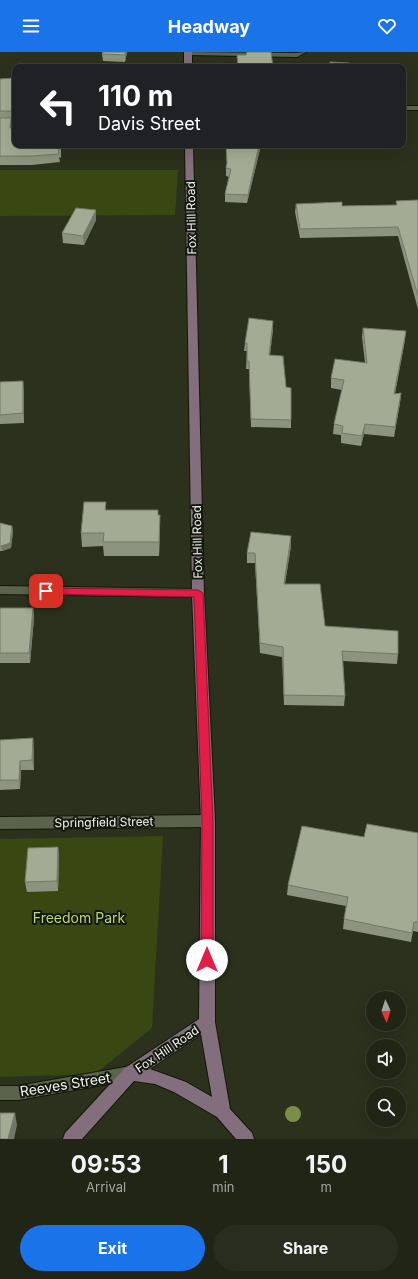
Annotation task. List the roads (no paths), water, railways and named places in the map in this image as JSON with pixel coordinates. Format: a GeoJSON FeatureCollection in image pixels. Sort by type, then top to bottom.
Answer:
{"type":"FeatureCollection","features":[{"type":"Feature","properties":{"kind":"main road"},"geometry":{"type":"LineString","coordinates":[[188,52],[188,64]]}},
{"type":"Feature","properties":{"kind":"main road","name":"Fox Hill Road"},"geometry":{"type":"LineString","coordinates":[[71,1139],[131,1074],[207,1022],[208,821],[198,593],[189,148]]}},
{"type":"Feature","properties":{"kind":"main road"},"geometry":{"type":"LineString","coordinates":[[207,1022],[223,1112]]}},
{"type":"Feature","properties":{"kind":"main road"},"geometry":{"type":"LineString","coordinates":[[131,1074],[156,1077],[180,1087],[223,1112],[246,1139]]}},
{"type":"Feature","properties":{"kind":"street"},"geometry":{"type":"LineString","coordinates":[[406,108],[418,108]]}},
{"type":"Feature","properties":{"kind":"street"},"geometry":{"type":"LineString","coordinates":[[0,123],[12,123]]}},
{"type":"Feature","properties":{"kind":"street"},"geometry":{"type":"LineString","coordinates":[[0,590],[198,593]]}},
{"type":"Feature","properties":{"kind":"street","name":"Springfield Street"},"geometry":{"type":"LineString","coordinates":[[0,823],[208,821]]}},
{"type":"Feature","properties":{"kind":"street","name":"Reeves Street"},"geometry":{"type":"LineString","coordinates":[[0,1093],[18,1093],[131,1074]]}},
{"type":"Feature","properties":{"kind":"lane"},"geometry":{"type":"LineString","coordinates":[[188,52],[297,54],[303,52]]}},
{"type":"Feature","properties":{"kind":"park label","name":"Freedom Park"},"geometry":{"type":"Point","coordinates":[79,917]}}]}
